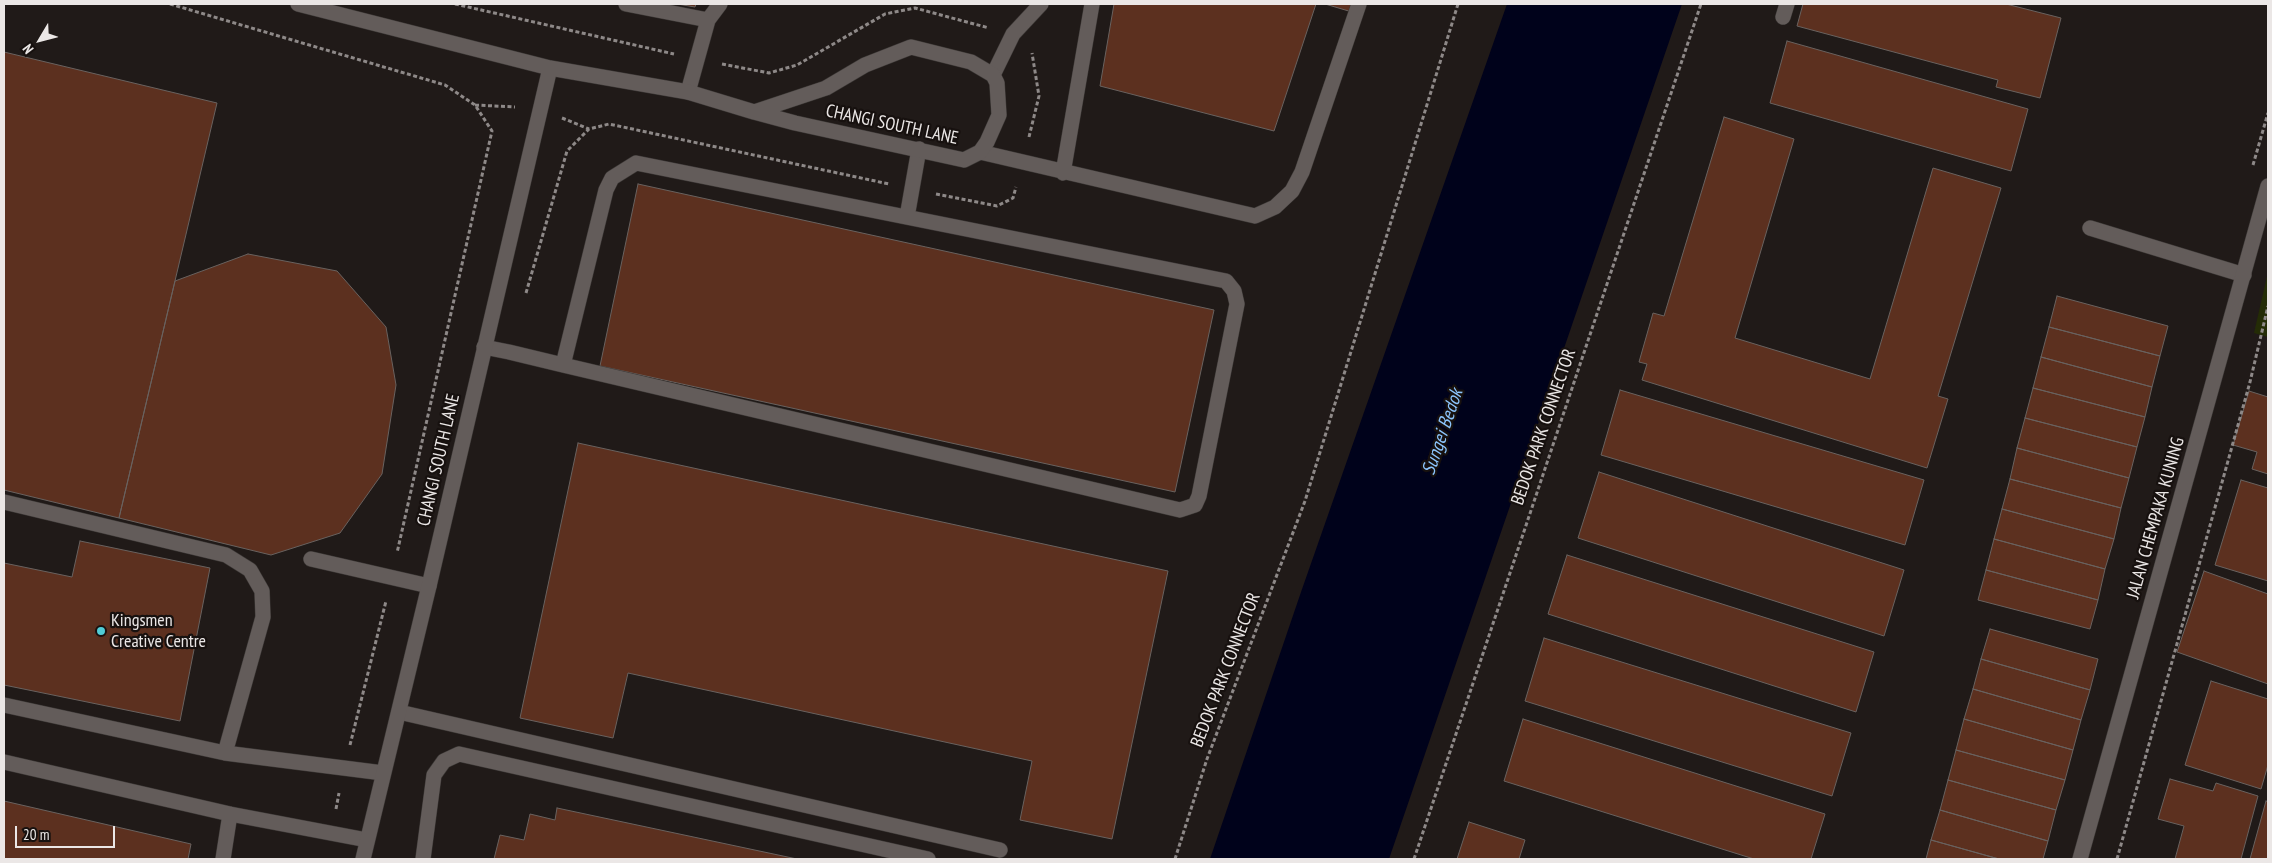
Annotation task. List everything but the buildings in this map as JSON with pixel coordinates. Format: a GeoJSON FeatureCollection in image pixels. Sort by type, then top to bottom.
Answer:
{"type":"FeatureCollection","features":[{"type":"Feature","properties":{"kind":"street","name":"CHANGI SOUTH LANE"},"geometry":{"type":"LineString","coordinates":[[298,4],[327,7],[550,68],[688,92],[754,112],[964,160],[980,152],[987,142],[999,115],[997,83],[993,75],[971,62],[911,47],[865,65],[826,88],[754,112]]}},
{"type":"Feature","properties":{"kind":"street"},"geometry":{"type":"LineString","coordinates":[[626,4],[708,20]]}},
{"type":"Feature","properties":{"kind":"street"},"geometry":{"type":"LineString","coordinates":[[688,92],[708,20],[720,4]]}},
{"type":"Feature","properties":{"kind":"street"},"geometry":{"type":"LineString","coordinates":[[993,75],[1013,34],[1040,4]]}},
{"type":"Feature","properties":{"kind":"street"},"geometry":{"type":"LineString","coordinates":[[1063,173],[1092,4]]}},
{"type":"Feature","properties":{"kind":"street"},"geometry":{"type":"LineString","coordinates":[[980,152],[1063,173],[1255,216],[1275,207],[1292,191],[1302,172],[1359,4]]}},
{"type":"Feature","properties":{"kind":"street","name":"CHANGI SOUTH LANE"},"geometry":{"type":"LineString","coordinates":[[363,859],[550,68]]}},
{"type":"Feature","properties":{"kind":"street"},"geometry":{"type":"LineString","coordinates":[[907,217],[919,149]]}},
{"type":"Feature","properties":{"kind":"street"},"geometry":{"type":"LineString","coordinates":[[484,347],[1180,510],[1195,505],[1200,496],[1237,304],[1234,291],[1226,281],[636,163],[612,178],[606,190],[563,365]]}},
{"type":"Feature","properties":{"kind":"street","name":"JALAN CHEMPAKA KUNING"},"geometry":{"type":"LineString","coordinates":[[2080,859],[2268,186]]}},
{"type":"Feature","properties":{"kind":"street"},"geometry":{"type":"LineString","coordinates":[[2090,228],[2244,275]]}},
{"type":"Feature","properties":{"kind":"street"},"geometry":{"type":"LineString","coordinates":[[4,502],[226,555],[250,570],[262,591],[262,617],[225,753]]}},
{"type":"Feature","properties":{"kind":"street"},"geometry":{"type":"LineString","coordinates":[[311,558],[429,586]]}},
{"type":"Feature","properties":{"kind":"street"},"geometry":{"type":"LineString","coordinates":[[4,705],[225,753],[383,773]]}},
{"type":"Feature","properties":{"kind":"street"},"geometry":{"type":"LineString","coordinates":[[399,712],[1000,850]]}},
{"type":"Feature","properties":{"kind":"street"},"geometry":{"type":"LineString","coordinates":[[422,859],[434,775],[444,761],[459,754],[928,859]]}},
{"type":"Feature","properties":{"kind":"street"},"geometry":{"type":"LineString","coordinates":[[4,762],[230,814],[367,840]]}},
{"type":"Feature","properties":{"kind":"street"},"geometry":{"type":"LineString","coordinates":[[223,859],[230,814]]}},
{"type":"Feature","properties":{"kind":"path"},"geometry":{"type":"LineString","coordinates":[[170,4],[445,85],[475,105],[492,132],[392,577],[344,768],[331,833]]}},
{"type":"Feature","properties":{"kind":"path"},"geometry":{"type":"LineString","coordinates":[[455,4],[697,60],[769,73],[797,65],[885,14],[915,8],[1013,34],[1033,55],[1039,96],[1013,198],[997,206],[609,124],[589,129],[566,151]]}},
{"type":"Feature","properties":{"kind":"path","name":"BEDOK PARK CONNECTOR"},"geometry":{"type":"LineString","coordinates":[[1175,859],[1207,759],[1305,501],[1458,4]]}},
{"type":"Feature","properties":{"kind":"path","name":"BEDOK PARK CONNECTOR"},"geometry":{"type":"LineString","coordinates":[[1414,859],[1701,4]]}},
{"type":"Feature","properties":{"kind":"path"},"geometry":{"type":"LineString","coordinates":[[2117,859],[2250,382],[2268,306]]}},
{"type":"Feature","properties":{"kind":"green space"},"geometry":{"type":"Polygon","coordinates":[[[2268,272],[2268,337],[2254,333],[2268,272]]]}},
{"type":"Feature","properties":{"kind":"water","name":"Sungei Bedok"},"geometry":{"type":"Polygon","coordinates":[[[1507,4],[1682,4],[1389,859],[1210,859],[1301,592],[1507,4]]]}},
{"type":"Feature","properties":{"kind":"place","name":"Kingsmen Creative Centre"},"geometry":{"type":"Point","coordinates":[101,631]}}]}
